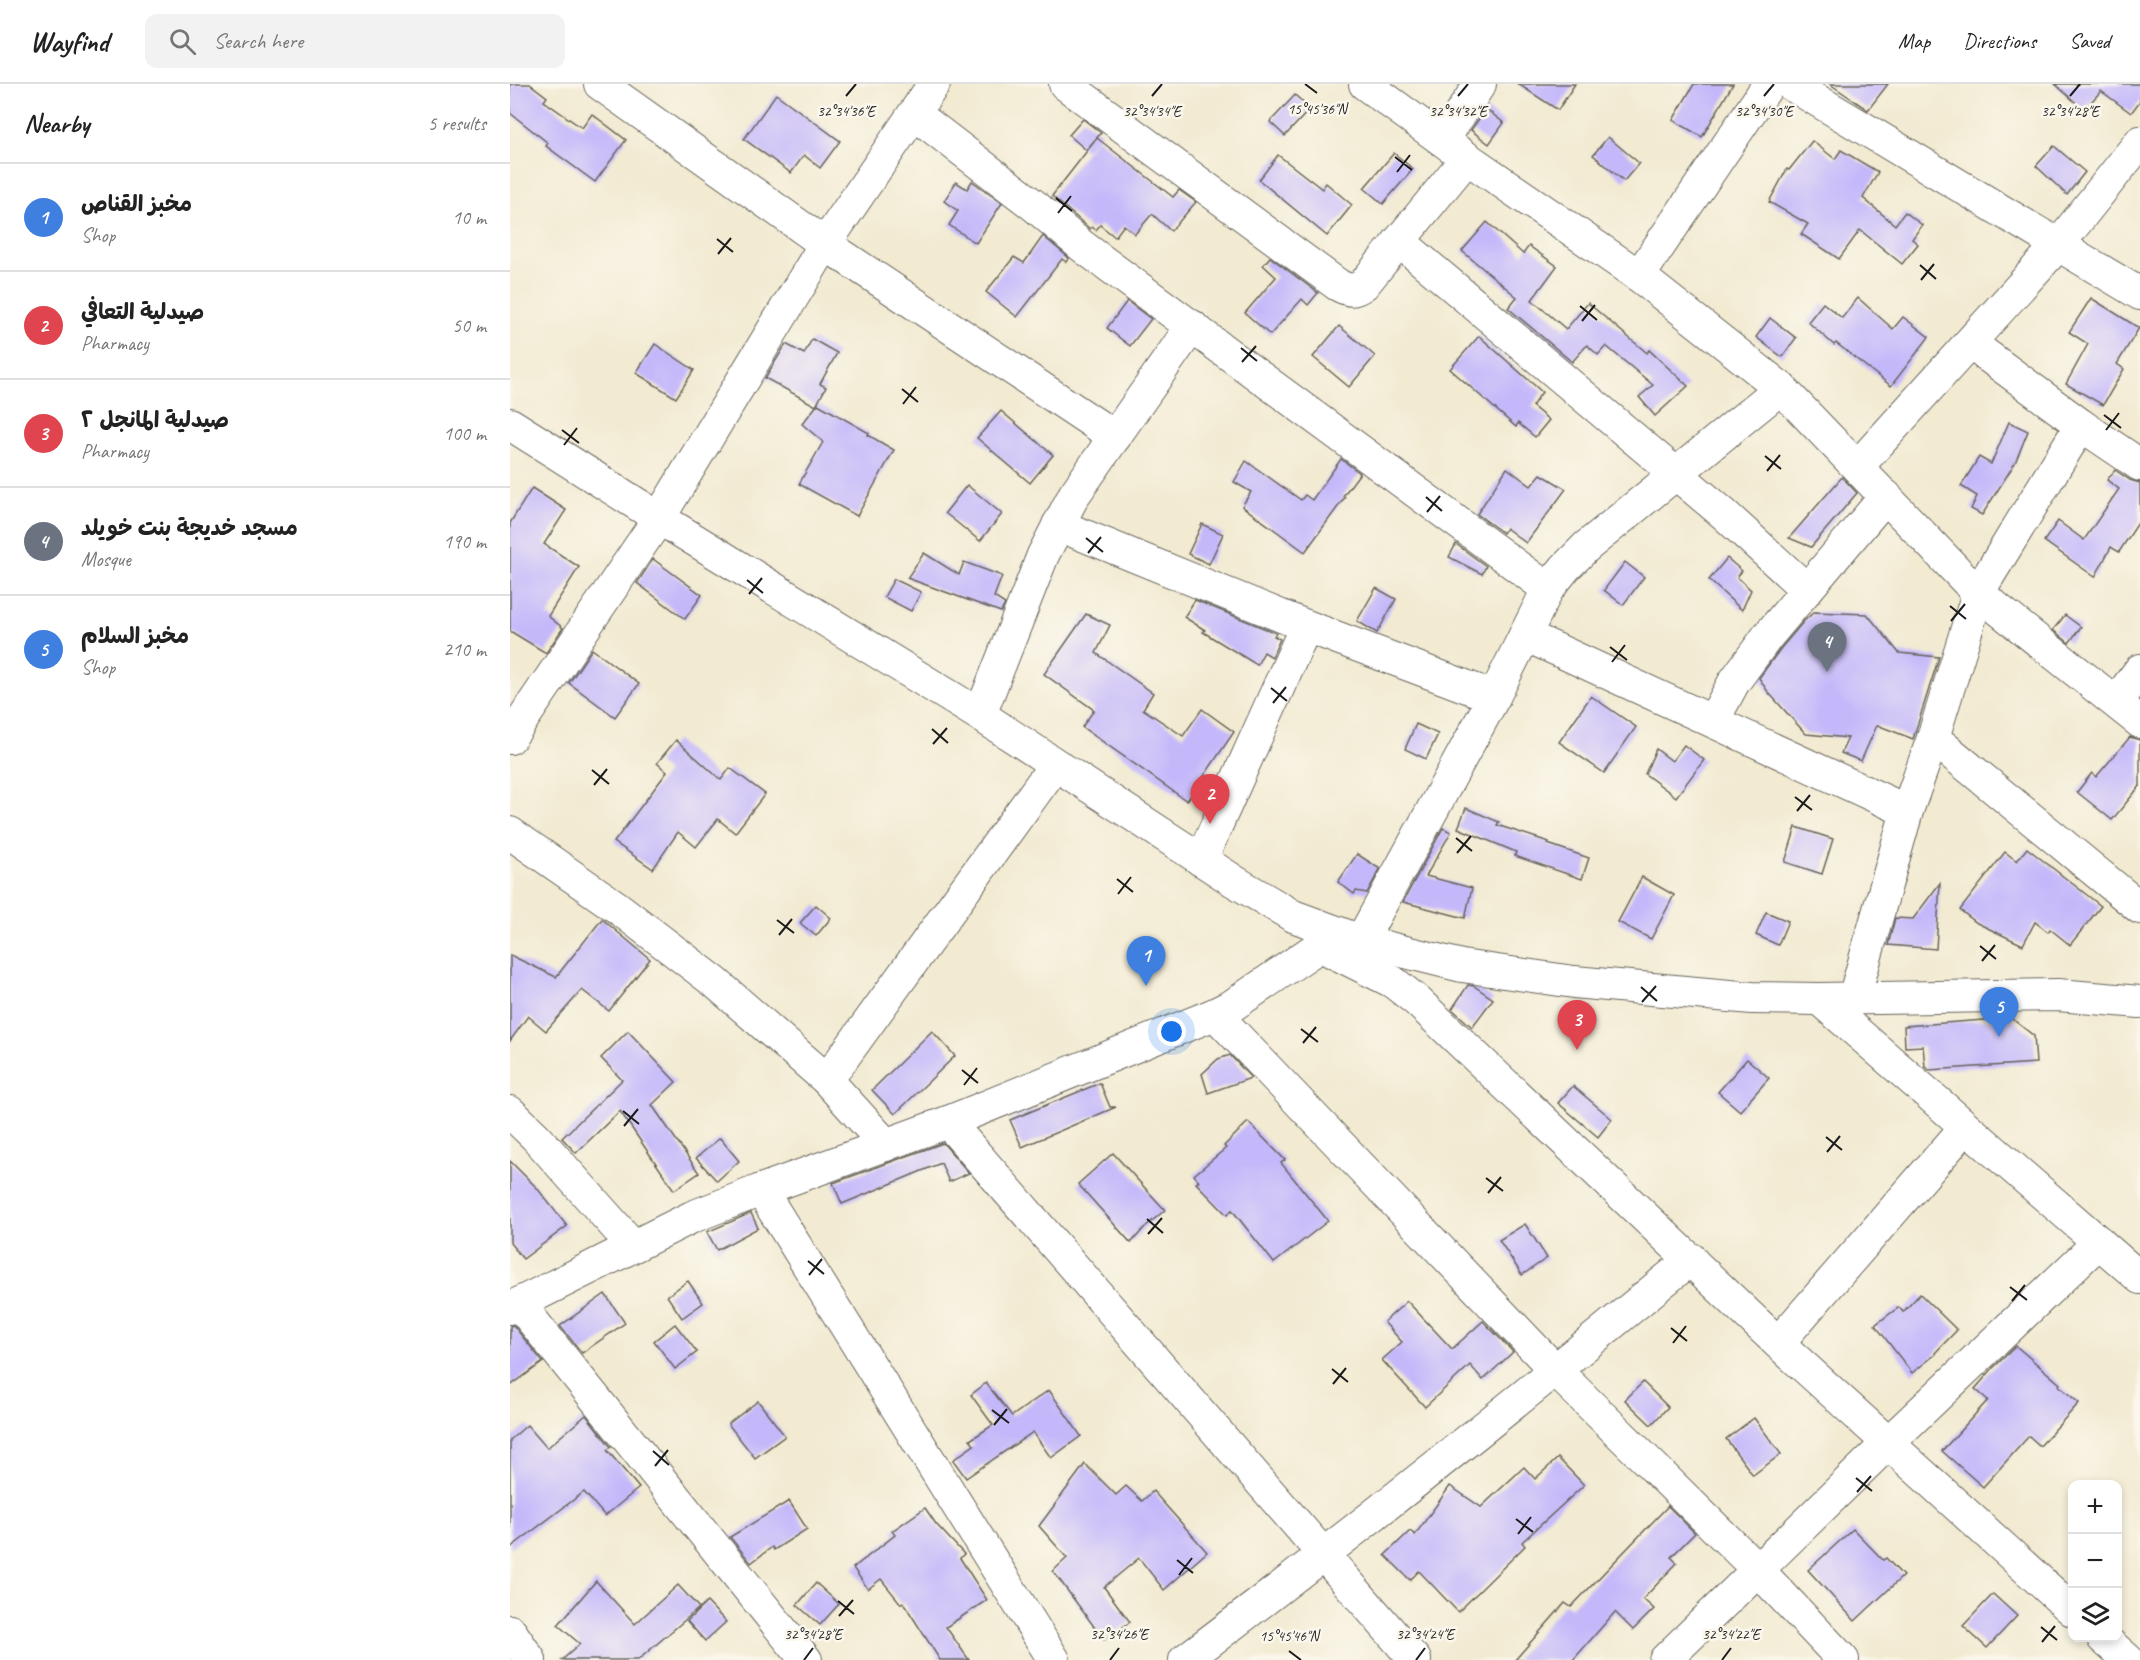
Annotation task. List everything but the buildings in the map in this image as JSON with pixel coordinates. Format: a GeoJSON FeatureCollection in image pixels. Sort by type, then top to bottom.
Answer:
{"type":"FeatureCollection","features":[{"type":"Feature","properties":{"kind":"street"},"geometry":{"type":"LineString","coordinates":[[600,84],[825,244],[1115,436]]}},
{"type":"Feature","properties":{"kind":"street"},"geometry":{"type":"LineString","coordinates":[[510,738],[659,518],[825,244],[934,84]]}},
{"type":"Feature","properties":{"kind":"street"},"geometry":{"type":"LineString","coordinates":[[1065,84],[1348,291],[1356,291],[1364,284],[1399,241],[1455,149],[1480,84]]}},
{"type":"Feature","properties":{"kind":"street"},"geometry":{"type":"LineString","coordinates":[[1365,84],[1639,276],[1781,388],[1978,592],[2140,722]]}},
{"type":"Feature","properties":{"kind":"street"},"geometry":{"type":"LineString","coordinates":[[1639,276],[1768,84]]}},
{"type":"Feature","properties":{"kind":"street"},"geometry":{"type":"LineString","coordinates":[[1790,84],[2140,294]]}},
{"type":"Feature","properties":{"kind":"street"},"geometry":{"type":"LineString","coordinates":[[915,114],[1082,246],[1548,589]]}},
{"type":"Feature","properties":{"kind":"street"},"geometry":{"type":"LineString","coordinates":[[1858,466],[2058,245],[2140,142]]}},
{"type":"Feature","properties":{"kind":"street"},"geometry":{"type":"LineString","coordinates":[[1399,241],[1733,521],[1806,589]]}},
{"type":"Feature","properties":{"kind":"street"},"geometry":{"type":"LineString","coordinates":[[980,715],[1043,555],[1074,495],[1192,326]]}},
{"type":"Feature","properties":{"kind":"street"},"geometry":{"type":"LineString","coordinates":[[1970,343],[2081,425],[2140,465]]}},
{"type":"Feature","properties":{"kind":"street"},"geometry":{"type":"LineString","coordinates":[[806,1660],[514,1306],[692,1217],[948,1122],[1215,1014],[1340,940],[1494,697],[1548,589],[1586,547],[1781,388]]}},
{"type":"Feature","properties":{"kind":"street"},"geometry":{"type":"LineString","coordinates":[[510,424],[980,715],[1201,860],[1293,916],[1340,940],[1417,1001],[1778,1343],[2068,1605]]}},
{"type":"Feature","properties":{"kind":"street"},"geometry":{"type":"LineString","coordinates":[[1854,998],[1907,811],[1933,738],[1978,592],[2081,425]]}},
{"type":"Feature","properties":{"kind":"street"},"geometry":{"type":"LineString","coordinates":[[1713,721],[1734,682],[1767,637],[1886,496]]}},
{"type":"Feature","properties":{"kind":"street"},"geometry":{"type":"LineString","coordinates":[[1058,525],[1306,626],[1494,697]]}},
{"type":"Feature","properties":{"kind":"street"},"geometry":{"type":"LineString","coordinates":[[1201,860],[1306,626]]}},
{"type":"Feature","properties":{"kind":"street"},"geometry":{"type":"LineString","coordinates":[[1525,634],[1907,811]]}},
{"type":"Feature","properties":{"kind":"street"},"geometry":{"type":"LineString","coordinates":[[2116,702],[2140,670]]}},
{"type":"Feature","properties":{"kind":"street"},"geometry":{"type":"LineString","coordinates":[[1933,738],[2140,908]]}},
{"type":"Feature","properties":{"kind":"street"},"geometry":{"type":"LineString","coordinates":[[827,1080],[1055,765]]}},
{"type":"Feature","properties":{"kind":"street"},"geometry":{"type":"LineString","coordinates":[[510,832],[618,908],[716,983],[827,1080],[886,1145]]}},
{"type":"Feature","properties":{"kind":"street"},"geometry":{"type":"LineString","coordinates":[[1340,940],[1462,966],[1574,982],[1752,998],[1820,999],[2058,994],[2140,1002]]}},
{"type":"Feature","properties":{"kind":"street"},"geometry":{"type":"LineString","coordinates":[[1820,999],[1965,1128],[2140,1278]]}},
{"type":"Feature","properties":{"kind":"street"},"geometry":{"type":"LineString","coordinates":[[1215,1014],[1556,1371],[1758,1570],[1843,1660]]}},
{"type":"Feature","properties":{"kind":"street"},"geometry":{"type":"LineString","coordinates":[[510,1112],[536,1137],[633,1246]]}},
{"type":"Feature","properties":{"kind":"street"},"geometry":{"type":"LineString","coordinates":[[948,1122],[1415,1660]]}},
{"type":"Feature","properties":{"kind":"street"},"geometry":{"type":"LineString","coordinates":[[1778,1343],[1965,1128]]}},
{"type":"Feature","properties":{"kind":"street"},"geometry":{"type":"LineString","coordinates":[[761,1190],[1054,1660]]}},
{"type":"Feature","properties":{"kind":"street"},"geometry":{"type":"LineString","coordinates":[[1665,1660],[2099,1242]]}},
{"type":"Feature","properties":{"kind":"street"},"geometry":{"type":"LineString","coordinates":[[1185,1660],[1324,1555],[1556,1371],[1691,1259]]}},
{"type":"Feature","properties":{"kind":"street"},"geometry":{"type":"LineString","coordinates":[[510,1631],[531,1660]]}},
{"type":"Feature","properties":{"kind":"street"},"geometry":{"type":"LineString","coordinates":[[2108,1642],[2128,1660]]}},
{"type":"Feature","properties":{"kind":"place","name":"مسجد خديجة بنت خويلد"},"geometry":{"type":"Point","coordinates":[1827,672]}},
{"type":"Feature","properties":{"kind":"place","name":"صيدلية التعافي"},"geometry":{"type":"Point","coordinates":[1210,824]}},
{"type":"Feature","properties":{"kind":"place","name":"مخبز القناص"},"geometry":{"type":"Point","coordinates":[1146,986]}},
{"type":"Feature","properties":{"kind":"place","name":"مخبز السلام"},"geometry":{"type":"Point","coordinates":[1999,1037]}},
{"type":"Feature","properties":{"kind":"place","name":"صيدلية المانجل ٢"},"geometry":{"type":"Point","coordinates":[1577,1050]}}]}
